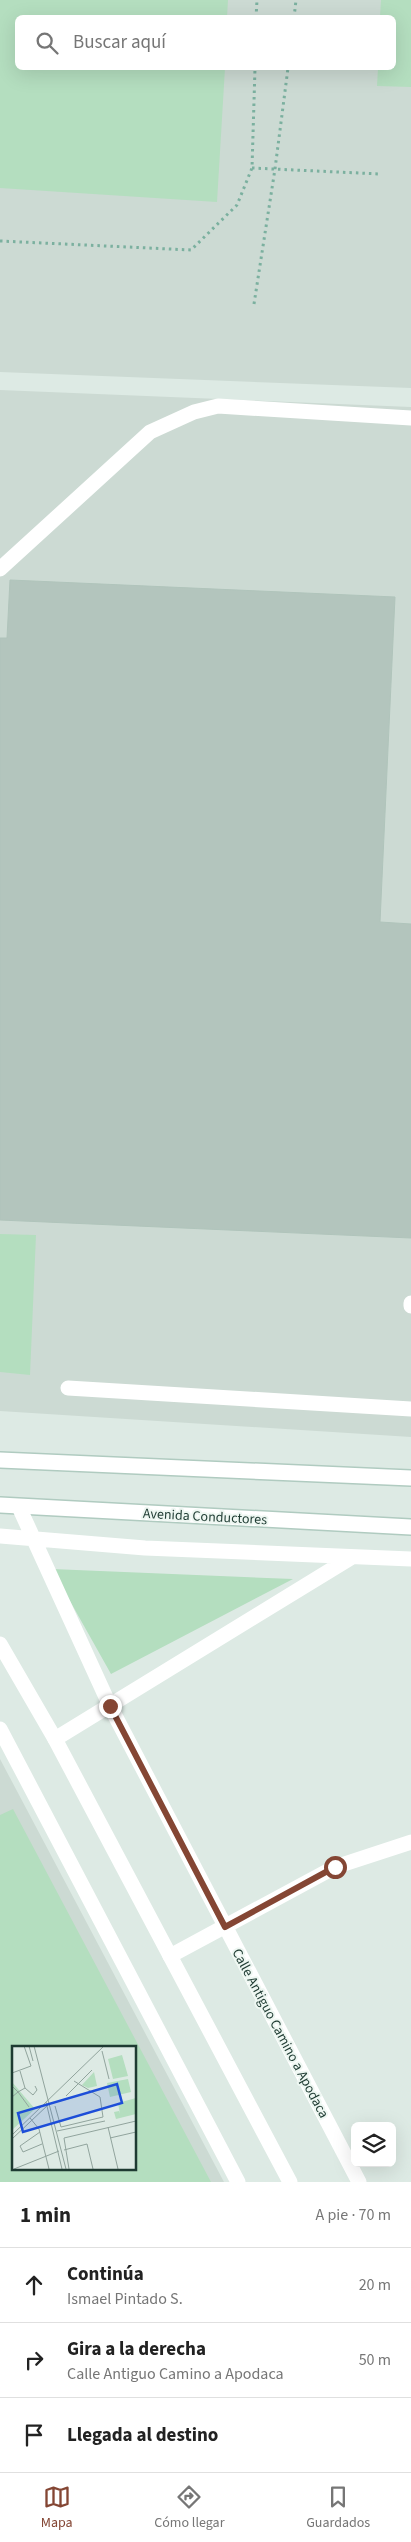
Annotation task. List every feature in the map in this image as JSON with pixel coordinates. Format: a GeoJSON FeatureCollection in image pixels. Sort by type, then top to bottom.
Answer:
{"type":"FeatureCollection","features":[{"type":"Feature","properties":{"kind":"street"},"geometry":{"type":"LineString","coordinates":[[0,569],[150,432],[194,412],[218,406],[411,418]]}},
{"type":"Feature","properties":{"kind":"street"},"geometry":{"type":"LineString","coordinates":[[68,1388],[411,1410]]}},
{"type":"Feature","properties":{"kind":"street"},"geometry":{"type":"LineString","coordinates":[[0,1460],[411,1478]]}},
{"type":"Feature","properties":{"kind":"street","name":"Avenida Conductores"},"geometry":{"type":"LineString","coordinates":[[0,1505],[411,1527]]}},
{"type":"Feature","properties":{"kind":"street","name":"Calle Antiguo Camino a Apodaca"},"geometry":{"type":"LineString","coordinates":[[19,1507],[31,1537],[110,1706],[358,2182]]}},
{"type":"Feature","properties":{"kind":"street"},"geometry":{"type":"LineString","coordinates":[[0,1536],[31,1537],[145,1548],[411,1559]]}},
{"type":"Feature","properties":{"kind":"street"},"geometry":{"type":"LineString","coordinates":[[55,1739],[352,1557]]}},
{"type":"Feature","properties":{"kind":"street"},"geometry":{"type":"LineString","coordinates":[[0,1644],[55,1739],[290,2182]]}},
{"type":"Feature","properties":{"kind":"street"},"geometry":{"type":"LineString","coordinates":[[0,1729],[238,2182]]}},
{"type":"Feature","properties":{"kind":"street"},"geometry":{"type":"LineString","coordinates":[[170,1956],[335,1867],[411,1842]]}},
{"type":"Feature","properties":{"kind":"path"},"geometry":{"type":"LineString","coordinates":[[256,15],[257,0]]}},
{"type":"Feature","properties":{"kind":"path"},"geometry":{"type":"LineString","coordinates":[[294,15],[296,0]]}},
{"type":"Feature","properties":{"kind":"path"},"geometry":{"type":"LineString","coordinates":[[0,240],[191,250],[237,205],[252,168],[255,70]]}},
{"type":"Feature","properties":{"kind":"path"},"geometry":{"type":"LineString","coordinates":[[254,304],[275,169],[288,70]]}},
{"type":"Feature","properties":{"kind":"path"},"geometry":{"type":"LineString","coordinates":[[252,168],[380,174]]}},
{"type":"Feature","properties":{"kind":"shaded area"},"geometry":{"type":"Polygon","coordinates":[[[0,0],[411,0],[411,388],[0,372],[0,0]]]}},
{"type":"Feature","properties":{"kind":"shaded area"},"geometry":{"type":"Polygon","coordinates":[[[0,390],[411,407],[411,1437],[0,1411],[0,390]]]}},
{"type":"Feature","properties":{"kind":"shaded area"},"geometry":{"type":"Polygon","coordinates":[[[0,1759],[224,2182],[0,2182],[0,1759]]]}},
{"type":"Feature","properties":{"kind":"green space"},"geometry":{"type":"Polygon","coordinates":[[[0,0],[228,0],[227,15],[15,15],[15,70],[225,70],[217,202],[0,188],[0,0]]]}},
{"type":"Feature","properties":{"kind":"green space"},"geometry":{"type":"Polygon","coordinates":[[[381,0],[411,0],[411,87],[377,86],[378,70],[396,70],[396,15],[380,15],[381,0]]]}},
{"type":"Feature","properties":{"kind":"green space"},"geometry":{"type":"Polygon","coordinates":[[[0,1234],[36,1235],[30,1375],[0,1372],[0,1234]]]}},
{"type":"Feature","properties":{"kind":"green space"},"geometry":{"type":"Polygon","coordinates":[[[52,1569],[293,1579],[111,1674],[52,1569]]]}},
{"type":"Feature","properties":{"kind":"green space"},"geometry":{"type":"Polygon","coordinates":[[[13,1809],[211,2182],[0,2182],[0,1815],[13,1809]]]}},
{"type":"Feature","properties":{"kind":"building"},"geometry":{"type":"Polygon","coordinates":[[[10,580],[395,597],[380,922],[411,924],[411,1238],[0,1220],[0,638],[7,638],[10,580]]]}},
{"type":"Feature","properties":{"kind":"route"},"geometry":{"type":"LineString","coordinates":[[110,1706],[225,1927],[335,1867]]}}]}
